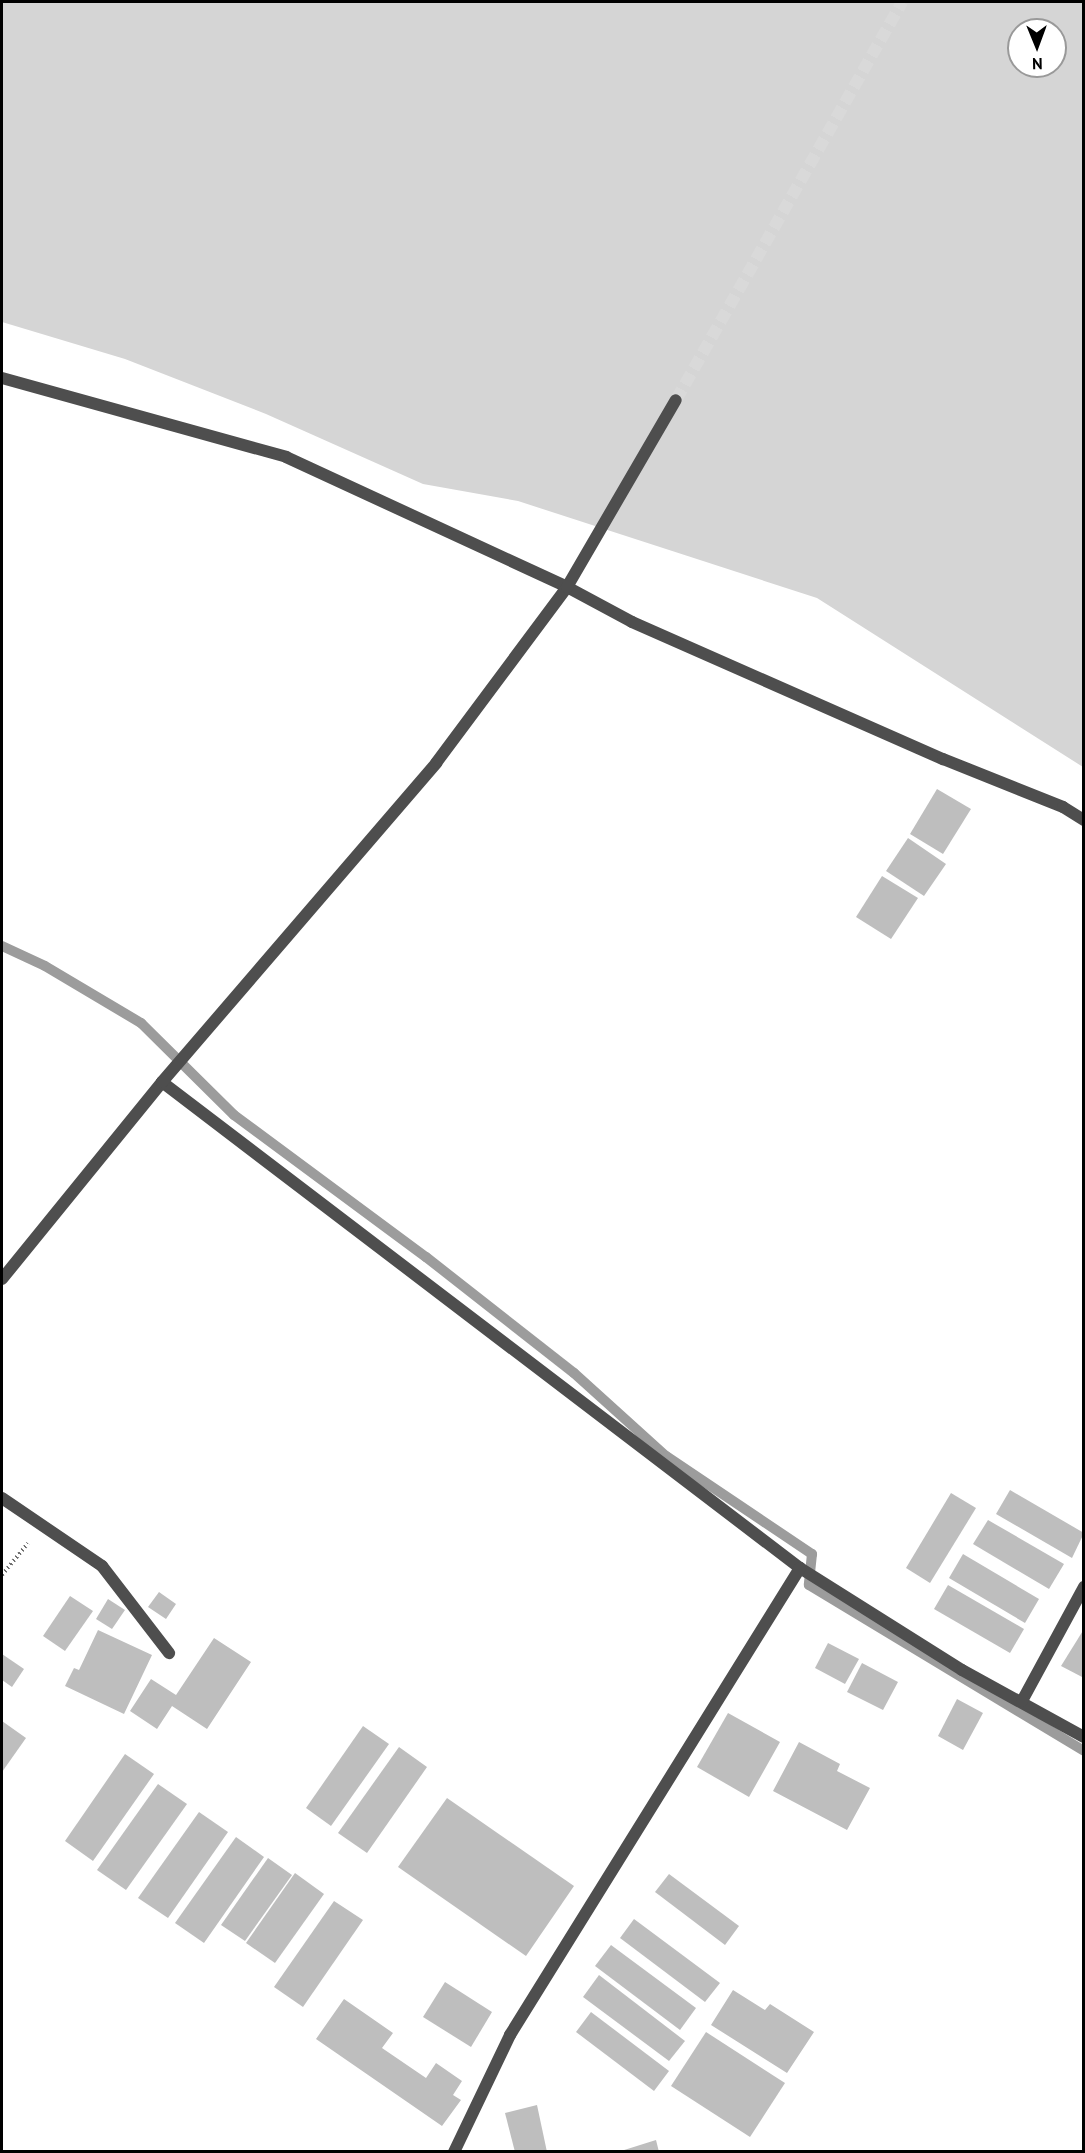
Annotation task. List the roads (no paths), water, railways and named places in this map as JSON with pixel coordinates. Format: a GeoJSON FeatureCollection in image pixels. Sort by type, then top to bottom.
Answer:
{"type":"FeatureCollection","features":[{"type":"Feature","properties":{"kind":"street"},"geometry":{"type":"LineString","coordinates":[[3,382],[286,457],[567,587],[632,622],[943,759],[1063,807],[1083,820]]}},
{"type":"Feature","properties":{"kind":"street"},"geometry":{"type":"LineString","coordinates":[[2,1279],[162,1082],[436,763],[567,587],[676,400]]}},
{"type":"Feature","properties":{"kind":"street"},"geometry":{"type":"LineString","coordinates":[[162,1082],[800,1568],[962,1670],[1022,1701],[1083,1737]]}},
{"type":"Feature","properties":{"kind":"street"},"geometry":{"type":"LineString","coordinates":[[2,1498],[102,1566],[169,1653]]}},
{"type":"Feature","properties":{"kind":"street"},"geometry":{"type":"LineString","coordinates":[[454,2151],[510,2035],[800,1568]]}},
{"type":"Feature","properties":{"kind":"street"},"geometry":{"type":"LineString","coordinates":[[1022,1701],[1083,1587]]}},
{"type":"Feature","properties":{"kind":"waterway"},"geometry":{"type":"LineString","coordinates":[[2,946],[45,966],[141,1023],[234,1115],[426,1257],[574,1373],[666,1456],[812,1554],[809,1585],[1084,1751]]}},
{"type":"Feature","properties":{"kind":"tunnel"},"geometry":{"type":"LineString","coordinates":[[676,400],[902,2]]}}]}
